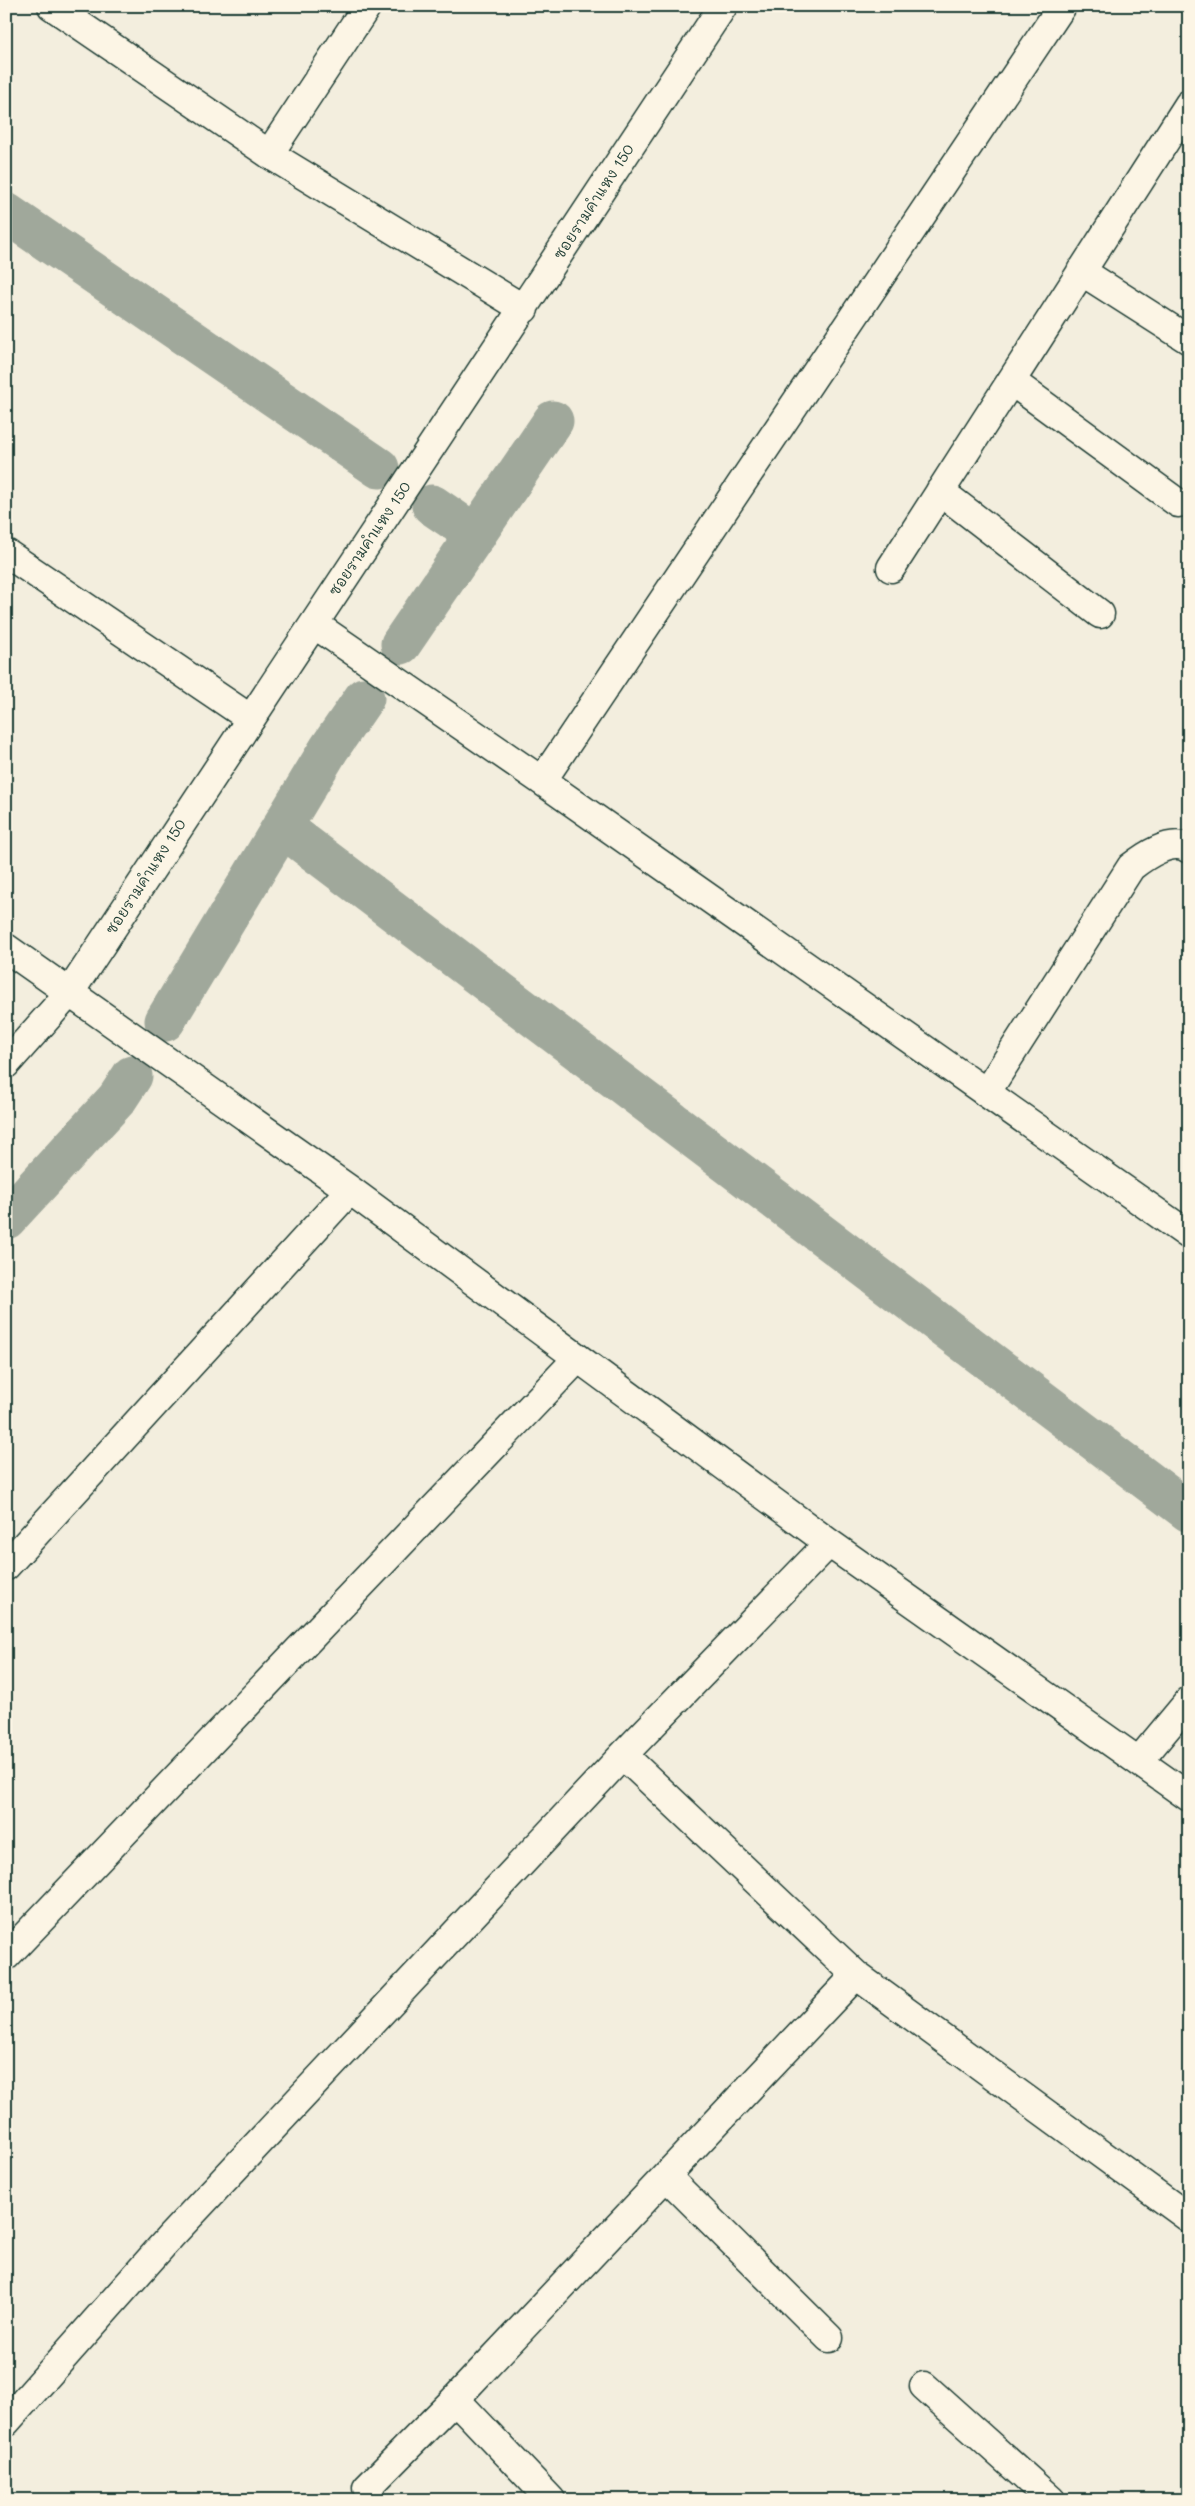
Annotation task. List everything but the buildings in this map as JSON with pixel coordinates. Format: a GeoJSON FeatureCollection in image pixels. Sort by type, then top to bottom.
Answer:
{"type":"FeatureCollection","features":[{"type":"Feature","properties":{"kind":"street"},"geometry":{"type":"LineString","coordinates":[[52,6],[269,154],[524,309]]}},
{"type":"Feature","properties":{"kind":"street"},"geometry":{"type":"LineString","coordinates":[[269,154],[367,6]]}},
{"type":"Feature","properties":{"kind":"street","name":"ซอยรามคำแหง 150"},"geometry":{"type":"LineString","coordinates":[[6,1064],[70,992],[723,6]]}},
{"type":"Feature","properties":{"kind":"street"},"geometry":{"type":"LineString","coordinates":[[542,781],[1062,6]]}},
{"type":"Feature","properties":{"kind":"street"},"geometry":{"type":"LineString","coordinates":[[891,568],[1189,104]]}},
{"type":"Feature","properties":{"kind":"street"},"geometry":{"type":"LineString","coordinates":[[1081,271],[1189,340]]}},
{"type":"Feature","properties":{"kind":"street"},"geometry":{"type":"LineString","coordinates":[[1011,381],[1178,503]]}},
{"type":"Feature","properties":{"kind":"street"},"geometry":{"type":"LineString","coordinates":[[940,491],[1100,614]]}},
{"type":"Feature","properties":{"kind":"street"},"geometry":{"type":"LineString","coordinates":[[6,553],[250,719]]}},
{"type":"Feature","properties":{"kind":"street"},"geometry":{"type":"LineString","coordinates":[[314,624],[542,781],[1189,1235]]}},
{"type":"Feature","properties":{"kind":"street"},"geometry":{"type":"LineString","coordinates":[[986,1093],[1131,866],[1147,854],[1168,847],[1184,846],[1189,849]]}},
{"type":"Feature","properties":{"kind":"street"},"geometry":{"type":"LineString","coordinates":[[6,948],[350,1190],[829,1543],[1189,1797]]}},
{"type":"Feature","properties":{"kind":"street"},"geometry":{"type":"LineString","coordinates":[[6,1566],[350,1190]]}},
{"type":"Feature","properties":{"kind":"street"},"geometry":{"type":"LineString","coordinates":[[6,1956],[577,1359]]}},
{"type":"Feature","properties":{"kind":"street"},"geometry":{"type":"LineString","coordinates":[[6,2422],[171,2236],[623,1754],[829,1543]]}},
{"type":"Feature","properties":{"kind":"street"},"geometry":{"type":"LineString","coordinates":[[1139,1761],[1189,1701]]}},
{"type":"Feature","properties":{"kind":"street"},"geometry":{"type":"LineString","coordinates":[[623,1754],[856,1975],[1189,2218]]}},
{"type":"Feature","properties":{"kind":"street"},"geometry":{"type":"LineString","coordinates":[[367,2488],[455,2399],[856,1975]]}},
{"type":"Feature","properties":{"kind":"street"},"geometry":{"type":"LineString","coordinates":[[666,2176],[830,2338]]}},
{"type":"Feature","properties":{"kind":"street"},"geometry":{"type":"LineString","coordinates":[[924,2386],[1051,2500]]}},
{"type":"Feature","properties":{"kind":"street"},"geometry":{"type":"LineString","coordinates":[[455,2399],[551,2500]]}},
{"type":"Feature","properties":{"kind":"waterway"},"geometry":{"type":"LineString","coordinates":[[6,213],[379,468]]}},
{"type":"Feature","properties":{"kind":"waterway"},"geometry":{"type":"LineString","coordinates":[[401,644],[553,421]]}},
{"type":"Feature","properties":{"kind":"waterway"},"geometry":{"type":"LineString","coordinates":[[432,505],[476,535]]}},
{"type":"Feature","properties":{"kind":"waterway"},"geometry":{"type":"LineString","coordinates":[[165,1021],[329,749],[364,698]]}},
{"type":"Feature","properties":{"kind":"waterway"},"geometry":{"type":"LineString","coordinates":[[282,827],[1189,1512]]}},
{"type":"Feature","properties":{"kind":"waterway"},"geometry":{"type":"LineString","coordinates":[[6,1219],[117,1099],[132,1076]]}}]}
